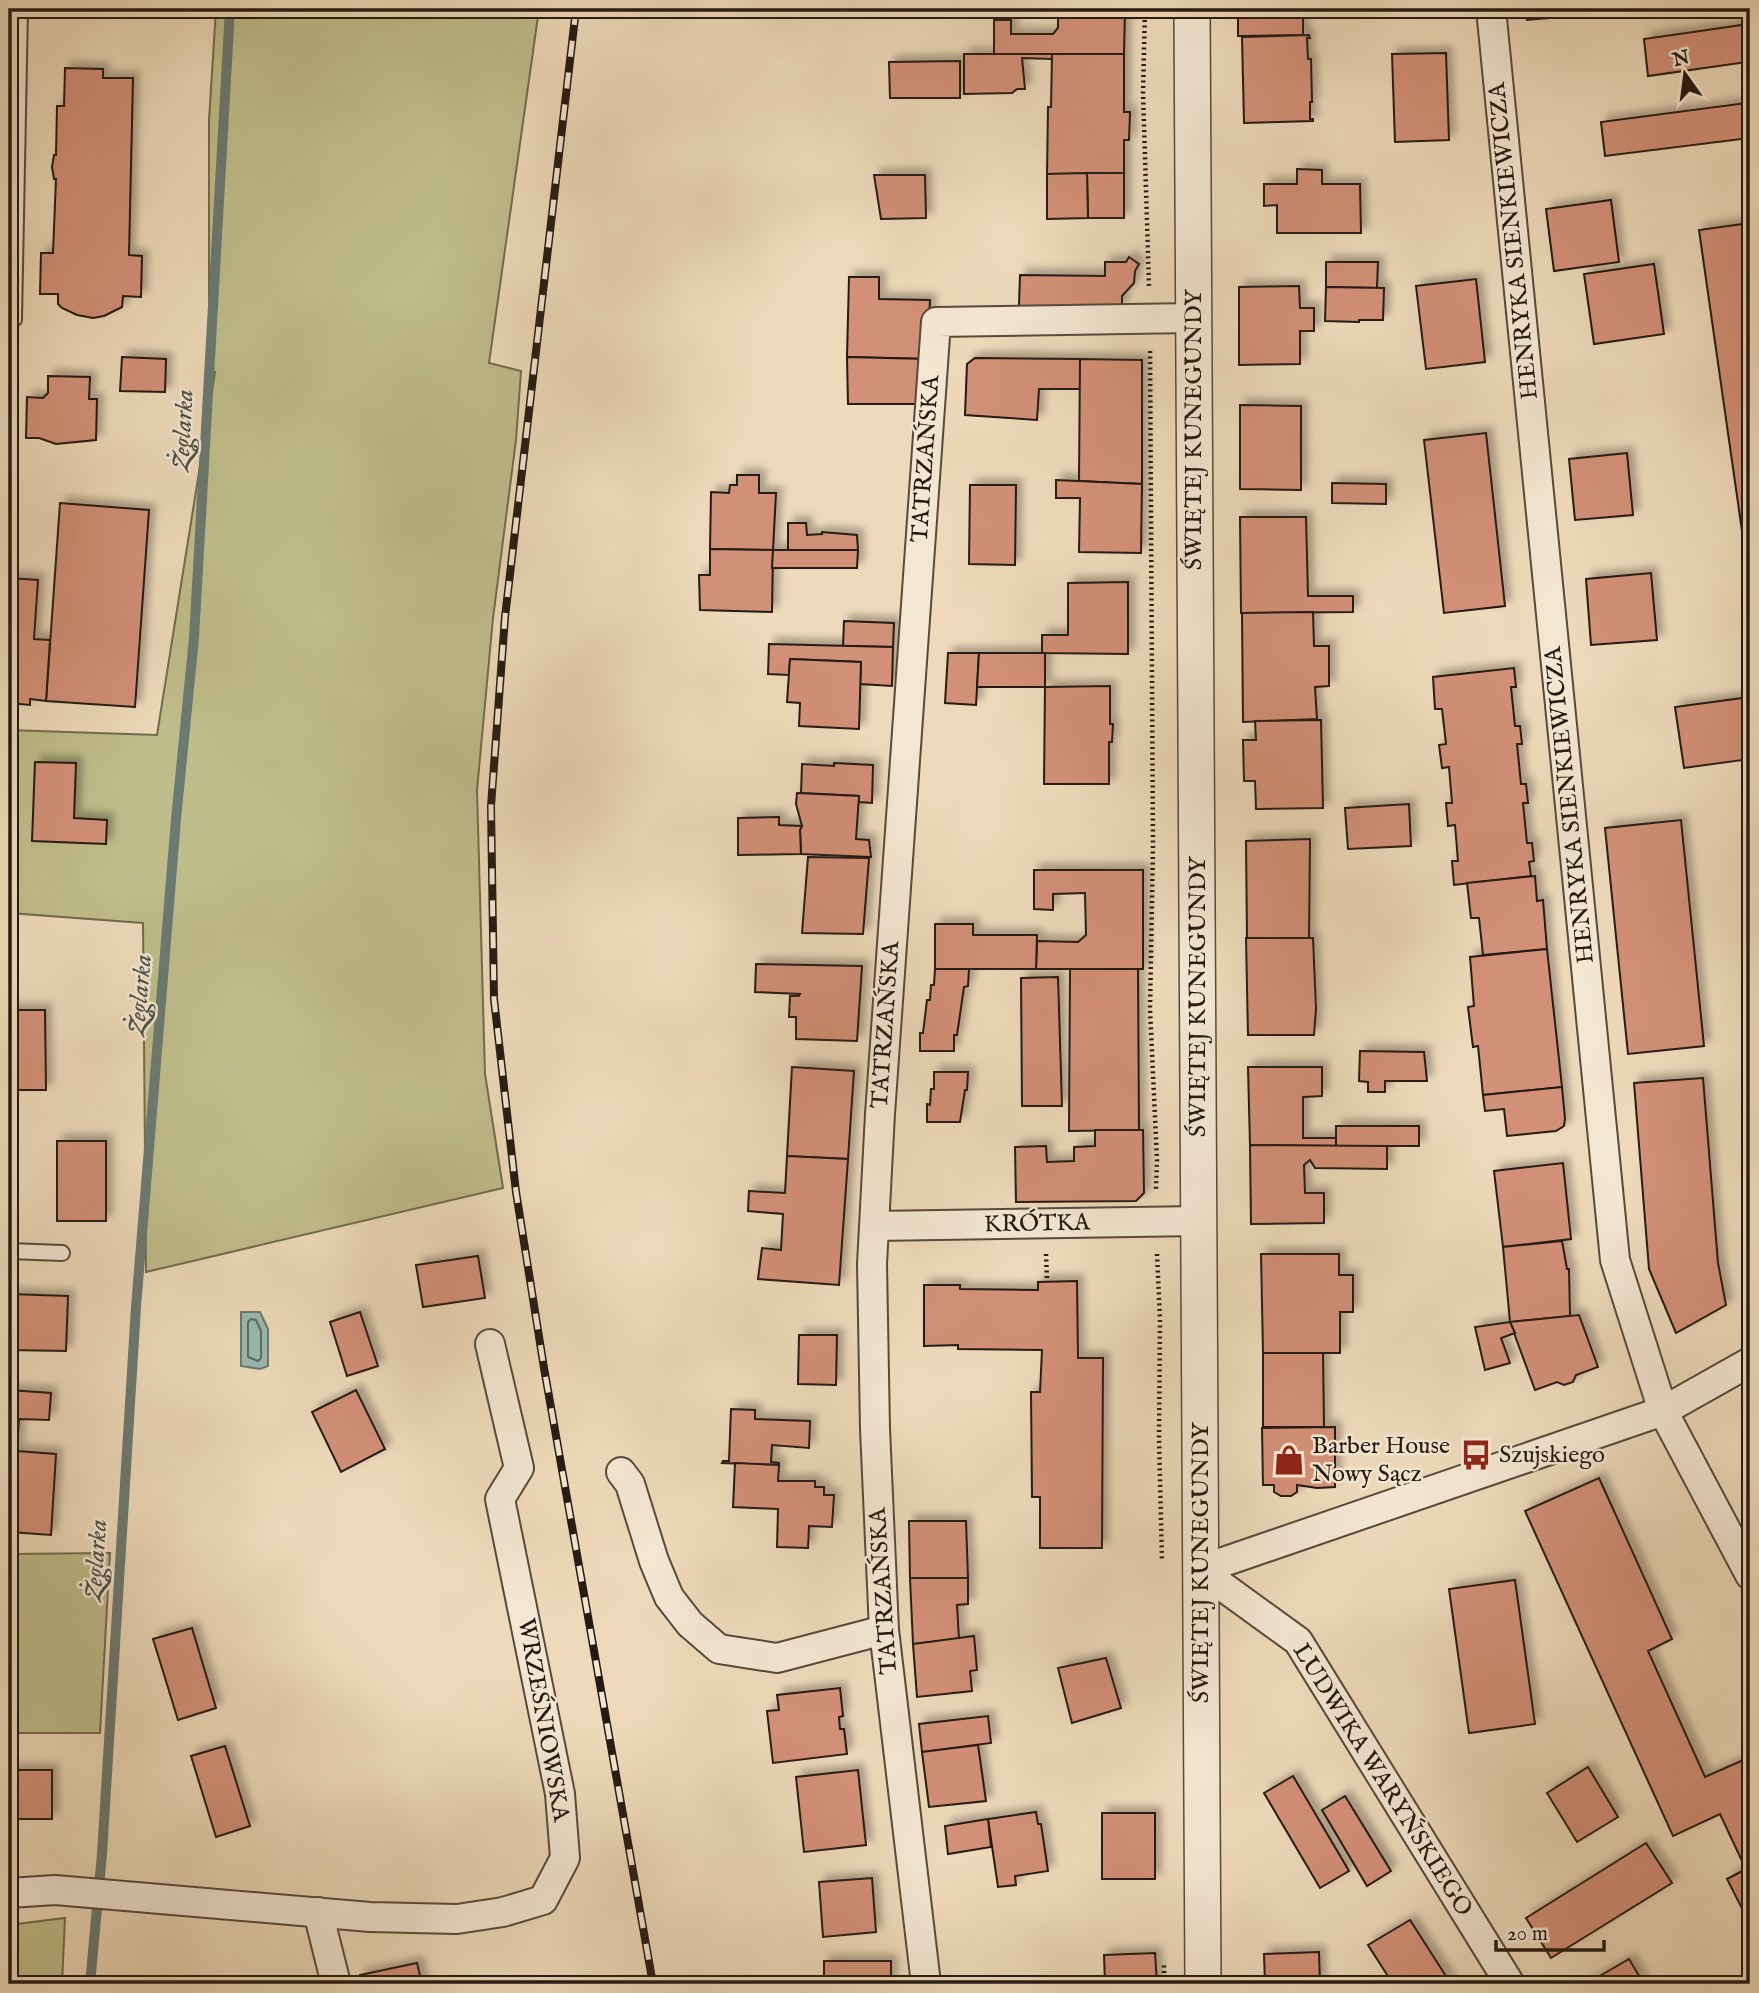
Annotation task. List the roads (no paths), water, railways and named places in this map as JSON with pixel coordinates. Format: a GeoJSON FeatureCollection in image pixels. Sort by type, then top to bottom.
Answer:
{"type":"FeatureCollection","features":[{"type":"Feature","properties":{"kind":"street","name":"ŚWIĘTEJ KUNEGUNDY"},"geometry":{"type":"LineString","coordinates":[[1192,9],[1203,1984]]}},
{"type":"Feature","properties":{"kind":"street","name":"HENRYKA SIENKIEWICZA"},"geometry":{"type":"LineString","coordinates":[[1491,9],[1615,1261],[1663,1411],[1750,1574]]}},
{"type":"Feature","properties":{"kind":"street","name":"TATRZAŃSKA"},"geometry":{"type":"LineString","coordinates":[[926,1984],[884,1630],[875,1430],[872,1264],[880,1114],[936,322],[1194,318]]}},
{"type":"Feature","properties":{"kind":"street","name":"KRÓTKA"},"geometry":{"type":"LineString","coordinates":[[874,1226],[1200,1222]]}},
{"type":"Feature","properties":{"kind":"street","name":"WRZEŚNIOWSKA"},"geometry":{"type":"LineString","coordinates":[[9,1894],[55,1890],[370,1917],[457,1919],[503,1912],[543,1900],[565,1858],[560,1794],[500,1499],[519,1468],[490,1344]]}},
{"type":"Feature","properties":{"kind":"street"},"geometry":{"type":"LineString","coordinates":[[1200,1570],[1663,1411],[1750,1362]]}},
{"type":"Feature","properties":{"kind":"street"},"geometry":{"type":"LineString","coordinates":[[621,1472],[630,1485],[669,1597],[690,1624],[719,1648],[777,1658],[884,1630]]}},
{"type":"Feature","properties":{"kind":"street","name":"LUDWIKA WARYŃSKIEGO"},"geometry":{"type":"LineString","coordinates":[[1200,1570],[1298,1641],[1510,1984]]}},
{"type":"Feature","properties":{"kind":"street"},"geometry":{"type":"LineString","coordinates":[[318,1912],[336,1984]]}},
{"type":"Feature","properties":{"kind":"lane"},"geometry":{"type":"LineString","coordinates":[[9,323],[13,319],[19,9]]}},
{"type":"Feature","properties":{"kind":"lane"},"geometry":{"type":"LineString","coordinates":[[9,1251],[61,1253]]}},
{"type":"Feature","properties":{"kind":"water"},"geometry":{"type":"Polygon","coordinates":[[[241,1312],[260,1312],[268,1329],[268,1366],[260,1369],[241,1366],[241,1312]]]}},
{"type":"Feature","properties":{"kind":"waterway","name":"Żeglarka"},"geometry":{"type":"LineString","coordinates":[[90,1984],[102,1854],[136,1307],[176,819],[194,638],[230,9]]}},
{"type":"Feature","properties":{"kind":"railway"},"geometry":{"type":"LineString","coordinates":[[576,9],[505,617],[491,806],[494,999],[516,1192],[544,1368],[653,1984]]}},
{"type":"Feature","properties":{"kind":"place","name":"Szujskiego"},"geometry":{"type":"Point","coordinates":[1476,1455]}},
{"type":"Feature","properties":{"kind":"place","name":"Barber House Nowy Sącz"},"geometry":{"type":"Point","coordinates":[1289,1460]}}]}
